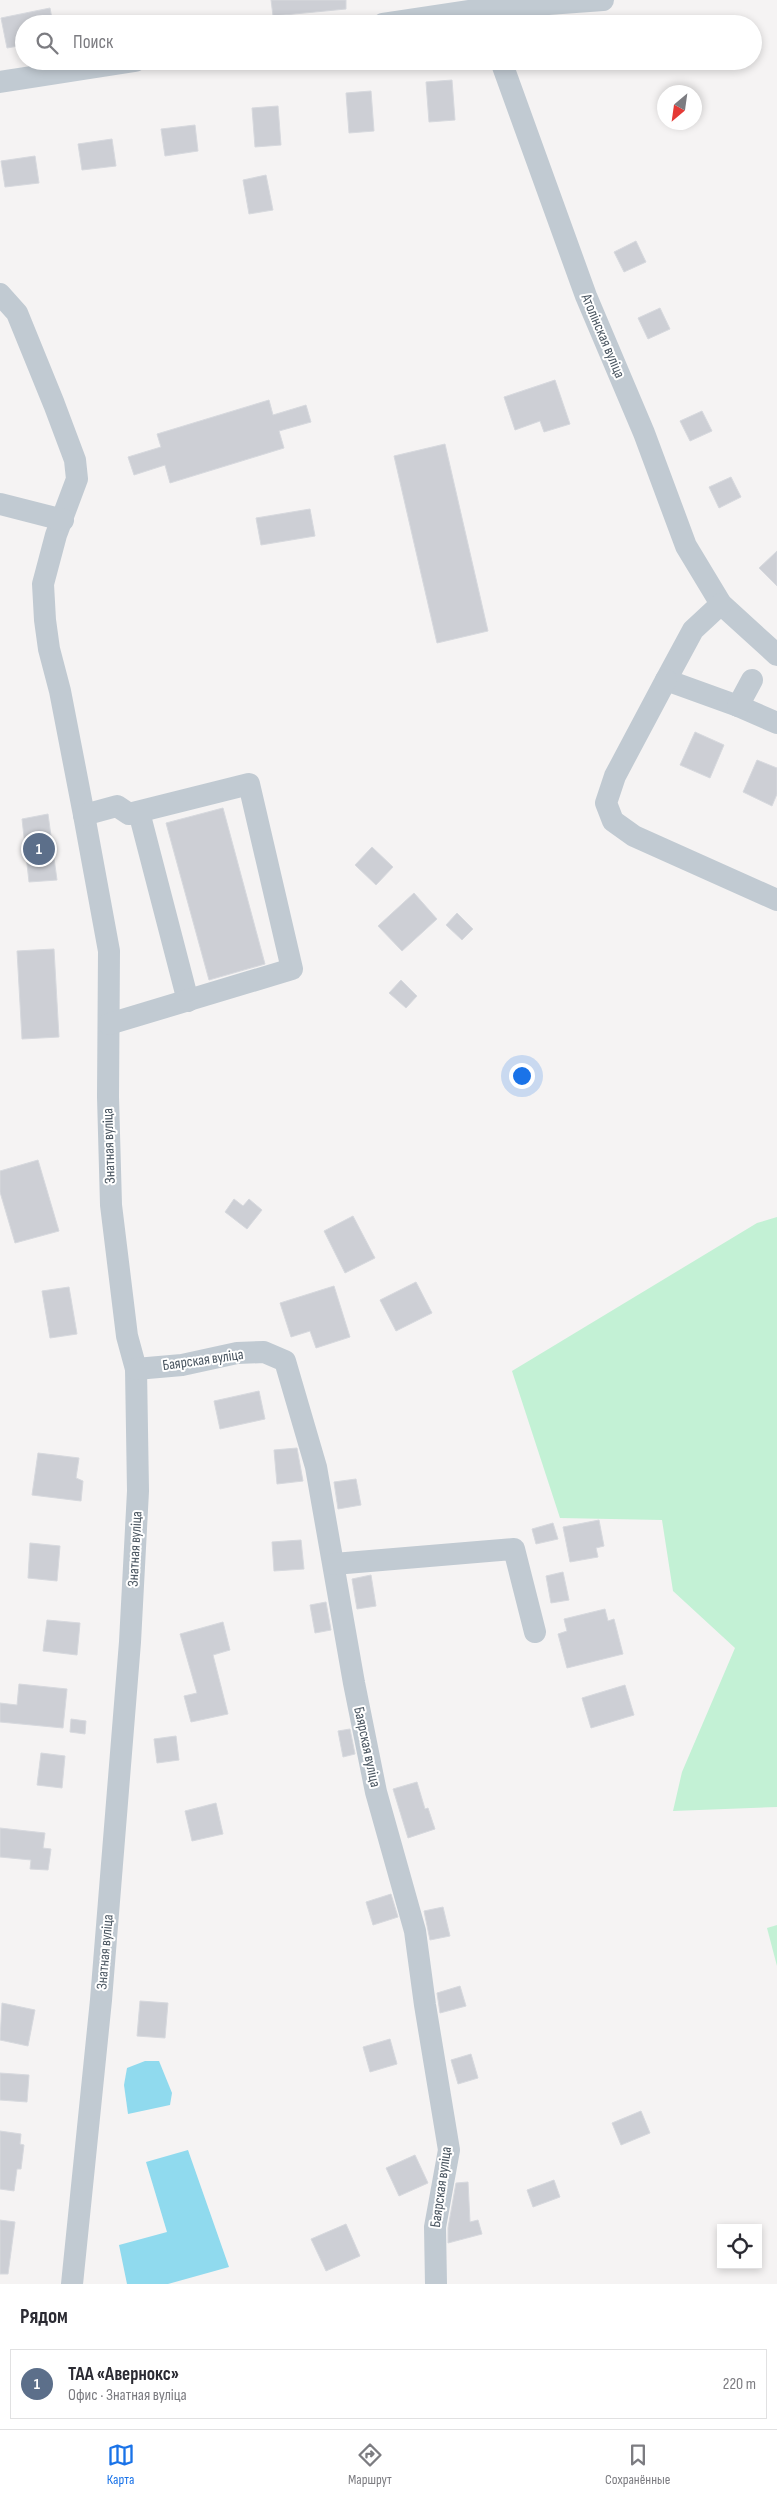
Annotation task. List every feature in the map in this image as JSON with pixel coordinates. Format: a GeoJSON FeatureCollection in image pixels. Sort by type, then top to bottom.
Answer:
{"type":"FeatureCollection","features":[{"type":"Feature","properties":{"kind":"street"},"geometry":{"type":"LineString","coordinates":[[452,15],[603,0]]}},
{"type":"Feature","properties":{"kind":"street"},"geometry":{"type":"LineString","coordinates":[[0,82],[77,70]]}},
{"type":"Feature","properties":{"kind":"street","name":"Атолінская вуліца"},"geometry":{"type":"LineString","coordinates":[[504,70],[586,296],[644,432],[686,546],[721,604],[777,655]]}},
{"type":"Feature","properties":{"kind":"street","name":"Знатная вуліца"},"geometry":{"type":"LineString","coordinates":[[0,294],[17,313],[75,460],[77,479],[62,520],[43,584],[45,620],[49,649],[60,691],[84,815],[108,951],[110,1205],[127,1336],[136,1369],[138,1491],[129,1652],[101,2000],[72,2284]]}},
{"type":"Feature","properties":{"kind":"street"},"geometry":{"type":"LineString","coordinates":[[0,504],[62,520]]}},
{"type":"Feature","properties":{"kind":"street"},"geometry":{"type":"LineString","coordinates":[[721,604],[693,630],[615,776],[606,803],[613,821],[634,836],[777,900]]}},
{"type":"Feature","properties":{"kind":"street"},"geometry":{"type":"LineString","coordinates":[[666,680],[738,706],[777,723]]}},
{"type":"Feature","properties":{"kind":"street"},"geometry":{"type":"LineString","coordinates":[[738,706],[752,680]]}},
{"type":"Feature","properties":{"kind":"street"},"geometry":{"type":"LineString","coordinates":[[84,815],[117,806],[129,814],[249,784],[292,969],[109,1024]]}},
{"type":"Feature","properties":{"kind":"street"},"geometry":{"type":"LineString","coordinates":[[139,812],[188,1001]]}},
{"type":"Feature","properties":{"kind":"street","name":"Баярская вуліца"},"geometry":{"type":"LineString","coordinates":[[136,1369],[182,1365],[237,1354],[264,1352],[286,1361],[316,1467],[354,1683],[376,1792],[415,1931],[449,2150],[435,2227],[436,2284]]}},
{"type":"Feature","properties":{"kind":"street"},"geometry":{"type":"LineString","coordinates":[[334,1564],[514,1549],[535,1632]]}},
{"type":"Feature","properties":{"kind":"green space"},"geometry":{"type":"Polygon","coordinates":[[[777,1217],[777,1807],[673,1811],[682,1772],[735,1648],[673,1591],[662,1520],[560,1518],[512,1371],[757,1223],[777,1217]]]}},
{"type":"Feature","properties":{"kind":"green space"},"geometry":{"type":"Polygon","coordinates":[[[777,1925],[777,1966],[767,1928],[777,1925]]]}},
{"type":"Feature","properties":{"kind":"water"},"geometry":{"type":"Polygon","coordinates":[[[145,2061],[159,2061],[172,2093],[170,2105],[128,2114],[124,2085],[127,2068],[145,2061]]]}},
{"type":"Feature","properties":{"kind":"water"},"geometry":{"type":"Polygon","coordinates":[[[188,2150],[229,2267],[168,2284],[127,2284],[119,2245],[167,2232],[146,2162],[188,2150]]]}},
{"type":"Feature","properties":{"kind":"building"},"geometry":{"type":"Polygon","coordinates":[[[271,0],[346,0],[346,9],[273,15],[271,0]]]}},
{"type":"Feature","properties":{"kind":"building"},"geometry":{"type":"Polygon","coordinates":[[[50,8],[51,15],[16,15],[50,8]]]}},
{"type":"Feature","properties":{"kind":"building"},"geometry":{"type":"Polygon","coordinates":[[[15,15],[15,47],[7,48],[1,18],[15,15]]]}},
{"type":"Feature","properties":{"kind":"building"},"geometry":{"type":"Polygon","coordinates":[[[452,80],[455,120],[429,122],[426,82],[452,80]]]}},
{"type":"Feature","properties":{"kind":"building"},"geometry":{"type":"Polygon","coordinates":[[[371,91],[374,131],[349,133],[346,93],[371,91]]]}},
{"type":"Feature","properties":{"kind":"building"},"geometry":{"type":"Polygon","coordinates":[[[278,106],[281,145],[255,147],[252,108],[278,106]]]}},
{"type":"Feature","properties":{"kind":"building"},"geometry":{"type":"Polygon","coordinates":[[[195,125],[198,151],[165,156],[161,129],[195,125]]]}},
{"type":"Feature","properties":{"kind":"building"},"geometry":{"type":"Polygon","coordinates":[[[112,139],[116,166],[82,170],[78,144],[112,139]]]}},
{"type":"Feature","properties":{"kind":"building"},"geometry":{"type":"Polygon","coordinates":[[[35,156],[39,183],[5,187],[1,161],[35,156]]]}},
{"type":"Feature","properties":{"kind":"building"},"geometry":{"type":"Polygon","coordinates":[[[266,175],[273,210],[249,214],[243,180],[266,175]]]}},
{"type":"Feature","properties":{"kind":"building"},"geometry":{"type":"Polygon","coordinates":[[[636,241],[646,262],[624,272],[614,252],[636,241]]]}},
{"type":"Feature","properties":{"kind":"building"},"geometry":{"type":"Polygon","coordinates":[[[660,308],[670,329],[648,339],[638,318],[660,308]]]}},
{"type":"Feature","properties":{"kind":"building"},"geometry":{"type":"Polygon","coordinates":[[[555,380],[570,424],[544,432],[540,421],[515,430],[504,397],[555,380]]]}},
{"type":"Feature","properties":{"kind":"building"},"geometry":{"type":"Polygon","coordinates":[[[269,400],[273,415],[306,405],[311,422],[279,431],[284,448],[170,483],[165,465],[134,475],[128,457],[161,447],[157,434],[269,400]]]}},
{"type":"Feature","properties":{"kind":"building"},"geometry":{"type":"Polygon","coordinates":[[[702,411],[712,431],[690,441],[680,421],[702,411]]]}},
{"type":"Feature","properties":{"kind":"building"},"geometry":{"type":"Polygon","coordinates":[[[445,444],[488,631],[437,643],[394,456],[445,444]]]}},
{"type":"Feature","properties":{"kind":"building"},"geometry":{"type":"Polygon","coordinates":[[[731,477],[741,497],[719,508],[709,487],[731,477]]]}},
{"type":"Feature","properties":{"kind":"building"},"geometry":{"type":"Polygon","coordinates":[[[310,509],[315,536],[261,545],[256,518],[310,509]]]}},
{"type":"Feature","properties":{"kind":"building"},"geometry":{"type":"Polygon","coordinates":[[[777,551],[777,586],[759,568],[777,551]]]}},
{"type":"Feature","properties":{"kind":"building"},"geometry":{"type":"Polygon","coordinates":[[[695,732],[724,745],[710,778],[680,765],[695,732]]]}},
{"type":"Feature","properties":{"kind":"building"},"geometry":{"type":"Polygon","coordinates":[[[757,760],[777,768],[777,794],[772,806],[743,792],[757,760]]]}},
{"type":"Feature","properties":{"kind":"building"},"geometry":{"type":"Polygon","coordinates":[[[223,808],[265,964],[209,980],[166,823],[223,808]]]}},
{"type":"Feature","properties":{"kind":"building"},"geometry":{"type":"Polygon","coordinates":[[[48,814],[57,880],[29,882],[22,819],[48,814]]]}},
{"type":"Feature","properties":{"kind":"building"},"geometry":{"type":"Polygon","coordinates":[[[372,847],[393,867],[376,885],[355,865],[372,847]]]}},
{"type":"Feature","properties":{"kind":"building"},"geometry":{"type":"Polygon","coordinates":[[[414,893],[437,919],[402,951],[378,926],[414,893]]]}},
{"type":"Feature","properties":{"kind":"building"},"geometry":{"type":"Polygon","coordinates":[[[457,913],[473,929],[462,940],[446,925],[457,913]]]}},
{"type":"Feature","properties":{"kind":"building"},"geometry":{"type":"Polygon","coordinates":[[[54,949],[59,1037],[22,1039],[17,951],[54,949]]]}},
{"type":"Feature","properties":{"kind":"building"},"geometry":{"type":"Polygon","coordinates":[[[401,980],[417,996],[406,1008],[389,993],[401,980]]]}},
{"type":"Feature","properties":{"kind":"building"},"geometry":{"type":"Polygon","coordinates":[[[38,1160],[59,1231],[15,1243],[0,1192],[0,1171],[38,1160]]]}},
{"type":"Feature","properties":{"kind":"building"},"geometry":{"type":"Polygon","coordinates":[[[234,1199],[243,1206],[249,1199],[262,1210],[247,1229],[225,1212],[234,1199]]]}},
{"type":"Feature","properties":{"kind":"building"},"geometry":{"type":"Polygon","coordinates":[[[353,1216],[375,1258],[345,1273],[324,1231],[353,1216]]]}},
{"type":"Feature","properties":{"kind":"building"},"geometry":{"type":"Polygon","coordinates":[[[416,1282],[432,1313],[396,1331],[380,1300],[416,1282]]]}},
{"type":"Feature","properties":{"kind":"building"},"geometry":{"type":"Polygon","coordinates":[[[334,1286],[350,1337],[316,1348],[310,1331],[291,1337],[280,1303],[334,1286]]]}},
{"type":"Feature","properties":{"kind":"building"},"geometry":{"type":"Polygon","coordinates":[[[69,1287],[77,1334],[50,1338],[42,1291],[69,1287]]]}},
{"type":"Feature","properties":{"kind":"building"},"geometry":{"type":"Polygon","coordinates":[[[259,1391],[265,1419],[220,1429],[214,1401],[259,1391]]]}},
{"type":"Feature","properties":{"kind":"building"},"geometry":{"type":"Polygon","coordinates":[[[297,1448],[303,1481],[277,1484],[274,1450],[297,1448]]]}},
{"type":"Feature","properties":{"kind":"building"},"geometry":{"type":"Polygon","coordinates":[[[38,1453],[79,1458],[76,1478],[83,1481],[81,1501],[32,1495],[38,1453]]]}},
{"type":"Feature","properties":{"kind":"building"},"geometry":{"type":"Polygon","coordinates":[[[356,1479],[361,1505],[338,1509],[334,1482],[356,1479]]]}},
{"type":"Feature","properties":{"kind":"building"},"geometry":{"type":"Polygon","coordinates":[[[599,1520],[604,1546],[596,1548],[598,1557],[570,1562],[563,1527],[599,1520]]]}},
{"type":"Feature","properties":{"kind":"building"},"geometry":{"type":"Polygon","coordinates":[[[553,1523],[558,1539],[536,1544],[532,1529],[553,1523]]]}},
{"type":"Feature","properties":{"kind":"building"},"geometry":{"type":"Polygon","coordinates":[[[301,1540],[304,1569],[274,1571],[272,1542],[301,1540]]]}},
{"type":"Feature","properties":{"kind":"building"},"geometry":{"type":"Polygon","coordinates":[[[30,1543],[60,1546],[57,1581],[28,1578],[30,1543]]]}},
{"type":"Feature","properties":{"kind":"building"},"geometry":{"type":"Polygon","coordinates":[[[563,1572],[569,1600],[551,1603],[546,1576],[563,1572]]]}},
{"type":"Feature","properties":{"kind":"building"},"geometry":{"type":"Polygon","coordinates":[[[371,1575],[376,1606],[357,1609],[352,1579],[371,1575]]]}},
{"type":"Feature","properties":{"kind":"building"},"geometry":{"type":"Polygon","coordinates":[[[326,1602],[331,1630],[315,1633],[310,1605],[326,1602]]]}},
{"type":"Feature","properties":{"kind":"building"},"geometry":{"type":"Polygon","coordinates":[[[605,1609],[608,1621],[614,1619],[623,1654],[567,1668],[558,1634],[567,1631],[564,1619],[605,1609]]]}},
{"type":"Feature","properties":{"kind":"building"},"geometry":{"type":"Polygon","coordinates":[[[47,1620],[80,1623],[77,1655],[43,1651],[47,1620]]]}},
{"type":"Feature","properties":{"kind":"building"},"geometry":{"type":"Polygon","coordinates":[[[223,1622],[230,1650],[213,1655],[228,1714],[191,1722],[184,1696],[197,1693],[180,1634],[223,1622]]]}},
{"type":"Feature","properties":{"kind":"building"},"geometry":{"type":"Polygon","coordinates":[[[19,1684],[67,1689],[63,1728],[0,1722],[0,1703],[17,1705],[19,1684]]]}},
{"type":"Feature","properties":{"kind":"building"},"geometry":{"type":"Polygon","coordinates":[[[625,1685],[634,1715],[591,1728],[582,1698],[625,1685]]]}},
{"type":"Feature","properties":{"kind":"building"},"geometry":{"type":"Polygon","coordinates":[[[71,1719],[86,1721],[85,1734],[70,1732],[71,1719]]]}},
{"type":"Feature","properties":{"kind":"building"},"geometry":{"type":"Polygon","coordinates":[[[350,1729],[355,1754],[343,1757],[338,1731],[350,1729]]]}},
{"type":"Feature","properties":{"kind":"building"},"geometry":{"type":"Polygon","coordinates":[[[176,1736],[179,1760],[157,1763],[154,1739],[176,1736]]]}},
{"type":"Feature","properties":{"kind":"building"},"geometry":{"type":"Polygon","coordinates":[[[41,1753],[65,1756],[62,1788],[37,1785],[41,1753]]]}},
{"type":"Feature","properties":{"kind":"building"},"geometry":{"type":"Polygon","coordinates":[[[417,1782],[425,1809],[428,1808],[435,1829],[408,1838],[393,1789],[417,1782]]]}},
{"type":"Feature","properties":{"kind":"building"},"geometry":{"type":"Polygon","coordinates":[[[216,1803],[223,1834],[192,1841],[185,1811],[216,1803]]]}},
{"type":"Feature","properties":{"kind":"building"},"geometry":{"type":"Polygon","coordinates":[[[0,1828],[45,1833],[43,1848],[51,1849],[48,1870],[30,1869],[31,1860],[0,1857],[0,1828]]]}},
{"type":"Feature","properties":{"kind":"building"},"geometry":{"type":"Polygon","coordinates":[[[391,1894],[398,1917],[373,1925],[366,1902],[391,1894]]]}},
{"type":"Feature","properties":{"kind":"building"},"geometry":{"type":"Polygon","coordinates":[[[443,1907],[450,1936],[430,1940],[424,1911],[443,1907]]]}},
{"type":"Feature","properties":{"kind":"building"},"geometry":{"type":"Polygon","coordinates":[[[460,1986],[466,2006],[440,2013],[437,1993],[460,1986]]]}},
{"type":"Feature","properties":{"kind":"building"},"geometry":{"type":"Polygon","coordinates":[[[140,2001],[168,2003],[165,2038],[137,2036],[140,2001]]]}},
{"type":"Feature","properties":{"kind":"building"},"geometry":{"type":"Polygon","coordinates":[[[2,2003],[35,2010],[28,2046],[0,2040],[2,2003]]]}},
{"type":"Feature","properties":{"kind":"building"},"geometry":{"type":"Polygon","coordinates":[[[390,2039],[397,2064],[370,2072],[363,2047],[390,2039]]]}},
{"type":"Feature","properties":{"kind":"building"},"geometry":{"type":"Polygon","coordinates":[[[471,2054],[478,2078],[458,2084],[451,2060],[471,2054]]]}},
{"type":"Feature","properties":{"kind":"building"},"geometry":{"type":"Polygon","coordinates":[[[0,2073],[29,2075],[27,2102],[0,2100],[0,2073]]]}},
{"type":"Feature","properties":{"kind":"building"},"geometry":{"type":"Polygon","coordinates":[[[641,2111],[650,2133],[621,2145],[612,2123],[641,2111]]]}},
{"type":"Feature","properties":{"kind":"building"},"geometry":{"type":"Polygon","coordinates":[[[0,2131],[21,2134],[20,2144],[24,2145],[21,2169],[17,2169],[14,2191],[0,2189],[0,2131]]]}},
{"type":"Feature","properties":{"kind":"building"},"geometry":{"type":"Polygon","coordinates":[[[415,2155],[428,2183],[399,2196],[386,2168],[415,2155]]]}},
{"type":"Feature","properties":{"kind":"building"},"geometry":{"type":"Polygon","coordinates":[[[554,2180],[560,2197],[533,2207],[527,2190],[554,2180]]]}},
{"type":"Feature","properties":{"kind":"building"},"geometry":{"type":"Polygon","coordinates":[[[468,2182],[470,2222],[478,2220],[482,2234],[448,2243],[448,2228],[456,2183],[468,2182]]]}},
{"type":"Feature","properties":{"kind":"building"},"geometry":{"type":"Polygon","coordinates":[[[0,2220],[15,2222],[8,2274],[0,2274],[0,2220]]]}},
{"type":"Feature","properties":{"kind":"building"},"geometry":{"type":"Polygon","coordinates":[[[346,2224],[360,2256],[326,2271],[311,2239],[346,2224]]]}},
{"type":"Feature","properties":{"kind":"place","name":"ТАА «Авернокс»"},"geometry":{"type":"Point","coordinates":[39,849]}}]}
